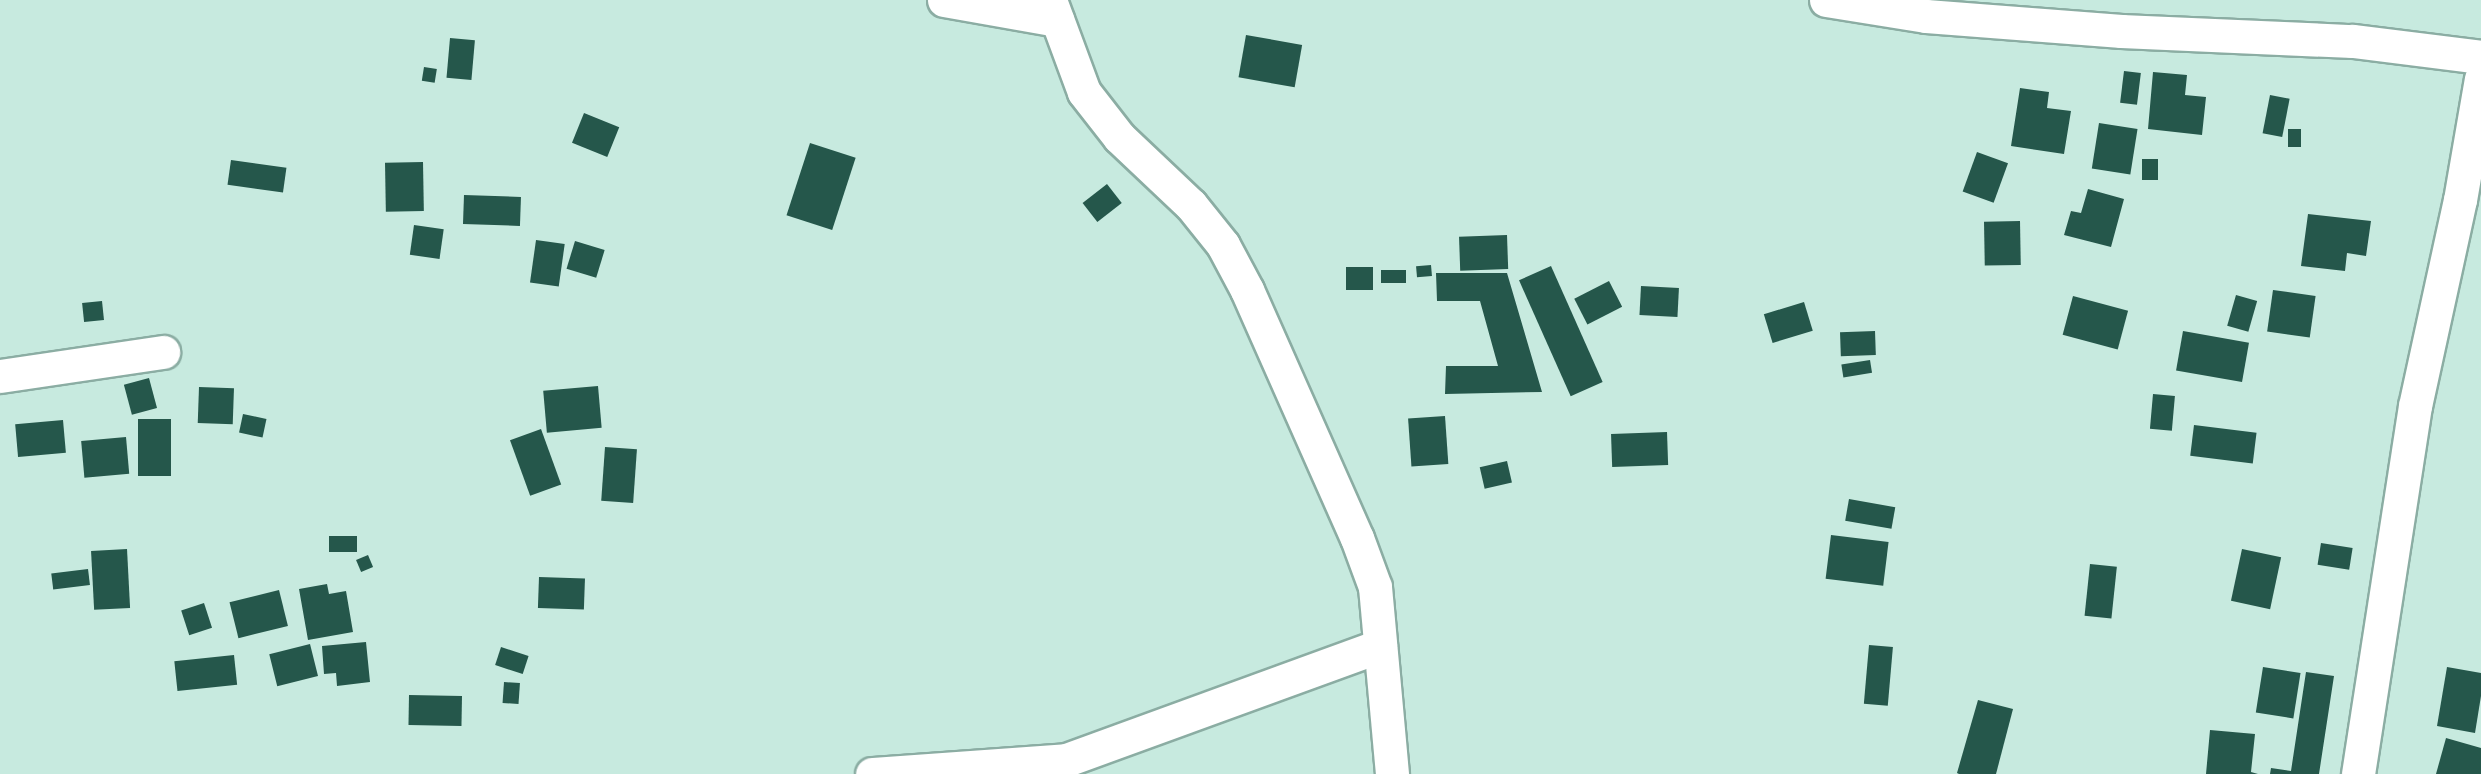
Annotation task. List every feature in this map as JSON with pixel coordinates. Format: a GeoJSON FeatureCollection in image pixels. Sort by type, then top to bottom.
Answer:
{"type":"FeatureCollection","features":[{"type":"Feature","properties":{"kind":"street"},"geometry":{"type":"LineString","coordinates":[[944,0],[1053,10],[1084,92],[1119,137],[1191,205],[1223,245],[1246,290],[1357,538],[1375,587],[1392,774]]}},
{"type":"Feature","properties":{"kind":"street"},"geometry":{"type":"LineString","coordinates":[[1826,0],[1926,16],[2121,31],[2353,41],[2481,57]]}},
{"type":"Feature","properties":{"kind":"street"},"geometry":{"type":"LineString","coordinates":[[2358,774],[2415,406],[2470,200],[2481,79]]}},
{"type":"Feature","properties":{"kind":"street"},"geometry":{"type":"LineString","coordinates":[[0,375],[164,352]]}},
{"type":"Feature","properties":{"kind":"street"},"geometry":{"type":"LineString","coordinates":[[872,774],[1066,760],[1380,646]]}},
{"type":"Feature","properties":{"kind":"building"},"geometry":{"type":"Polygon","coordinates":[[[1246,35],[1302,45],[1295,87],[1239,77],[1246,35]]]}},
{"type":"Feature","properties":{"kind":"building"},"geometry":{"type":"Polygon","coordinates":[[[450,38],[475,40],[471,80],[447,78],[450,38]]]}},
{"type":"Feature","properties":{"kind":"building"},"geometry":{"type":"Polygon","coordinates":[[[424,67],[437,69],[435,83],[422,81],[424,67]]]}},
{"type":"Feature","properties":{"kind":"building"},"geometry":{"type":"Polygon","coordinates":[[[2124,71],[2141,73],[2137,105],[2120,103],[2124,71]]]}},
{"type":"Feature","properties":{"kind":"building"},"geometry":{"type":"Polygon","coordinates":[[[2153,72],[2187,75],[2185,95],[2206,97],[2202,135],[2148,129],[2153,72]]]}},
{"type":"Feature","properties":{"kind":"building"},"geometry":{"type":"Polygon","coordinates":[[[2020,88],[2049,92],[2047,108],[2071,111],[2064,154],[2011,146],[2020,88]]]}},
{"type":"Feature","properties":{"kind":"building"},"geometry":{"type":"Polygon","coordinates":[[[2270,95],[2290,99],[2282,137],[2263,133],[2270,95]]]}},
{"type":"Feature","properties":{"kind":"building"},"geometry":{"type":"Polygon","coordinates":[[[584,113],[619,127],[607,157],[572,143],[584,113]]]}},
{"type":"Feature","properties":{"kind":"building"},"geometry":{"type":"Polygon","coordinates":[[[2099,123],[2138,129],[2130,175],[2092,168],[2099,123]]]}},
{"type":"Feature","properties":{"kind":"building"},"geometry":{"type":"Polygon","coordinates":[[[2288,129],[2301,129],[2301,147],[2288,147],[2288,129]]]}},
{"type":"Feature","properties":{"kind":"building"},"geometry":{"type":"Polygon","coordinates":[[[810,143],[856,158],[832,230],[787,215],[810,143]]]}},
{"type":"Feature","properties":{"kind":"building"},"geometry":{"type":"Polygon","coordinates":[[[1977,152],[2008,163],[1994,203],[1963,191],[1977,152]]]}},
{"type":"Feature","properties":{"kind":"building"},"geometry":{"type":"Polygon","coordinates":[[[2142,159],[2158,159],[2158,180],[2142,180],[2142,159]]]}},
{"type":"Feature","properties":{"kind":"building"},"geometry":{"type":"Polygon","coordinates":[[[231,160],[286,168],[283,193],[228,185],[231,160]]]}},
{"type":"Feature","properties":{"kind":"building"},"geometry":{"type":"Polygon","coordinates":[[[423,162],[424,211],[386,212],[385,163],[423,162]]]}},
{"type":"Feature","properties":{"kind":"building"},"geometry":{"type":"Polygon","coordinates":[[[1107,184],[1122,203],[1097,222],[1083,203],[1107,184]]]}},
{"type":"Feature","properties":{"kind":"building"},"geometry":{"type":"Polygon","coordinates":[[[2088,189],[2124,199],[2111,247],[2064,235],[2071,211],[2081,213],[2088,189]]]}},
{"type":"Feature","properties":{"kind":"building"},"geometry":{"type":"Polygon","coordinates":[[[464,195],[521,197],[520,226],[463,224],[464,195]]]}},
{"type":"Feature","properties":{"kind":"building"},"geometry":{"type":"Polygon","coordinates":[[[2308,214],[2371,221],[2366,256],[2347,253],[2345,271],[2301,266],[2308,214]]]}},
{"type":"Feature","properties":{"kind":"building"},"geometry":{"type":"Polygon","coordinates":[[[2020,221],[2021,265],[1985,266],[1984,222],[2020,221]]]}},
{"type":"Feature","properties":{"kind":"building"},"geometry":{"type":"Polygon","coordinates":[[[414,225],[444,229],[440,259],[410,255],[414,225]]]}},
{"type":"Feature","properties":{"kind":"building"},"geometry":{"type":"Polygon","coordinates":[[[1507,235],[1508,269],[1460,271],[1459,237],[1507,235]]]}},
{"type":"Feature","properties":{"kind":"building"},"geometry":{"type":"Polygon","coordinates":[[[536,240],[565,244],[559,287],[530,283],[536,240]]]}},
{"type":"Feature","properties":{"kind":"building"},"geometry":{"type":"Polygon","coordinates":[[[575,241],[605,250],[596,278],[567,269],[575,241]]]}},
{"type":"Feature","properties":{"kind":"building"},"geometry":{"type":"Polygon","coordinates":[[[1431,265],[1432,276],[1417,277],[1416,266],[1431,265]]]}},
{"type":"Feature","properties":{"kind":"building"},"geometry":{"type":"Polygon","coordinates":[[[1551,266],[1603,382],[1571,396],[1519,280],[1551,266]]]}},
{"type":"Feature","properties":{"kind":"building"},"geometry":{"type":"Polygon","coordinates":[[[1346,267],[1373,267],[1373,290],[1346,290],[1346,267]]]}},
{"type":"Feature","properties":{"kind":"building"},"geometry":{"type":"Polygon","coordinates":[[[1381,270],[1406,270],[1406,283],[1381,283],[1381,270]]]}},
{"type":"Feature","properties":{"kind":"building"},"geometry":{"type":"Polygon","coordinates":[[[1436,273],[1507,273],[1542,392],[1445,394],[1446,366],[1498,366],[1480,301],[1437,301],[1436,273]]]}},
{"type":"Feature","properties":{"kind":"building"},"geometry":{"type":"Polygon","coordinates":[[[1609,281],[1622,307],[1587,325],[1574,299],[1609,281]]]}},
{"type":"Feature","properties":{"kind":"building"},"geometry":{"type":"Polygon","coordinates":[[[1641,286],[1679,288],[1677,317],[1639,315],[1641,286]]]}},
{"type":"Feature","properties":{"kind":"building"},"geometry":{"type":"Polygon","coordinates":[[[2273,290],[2316,296],[2310,338],[2267,332],[2273,290]]]}},
{"type":"Feature","properties":{"kind":"building"},"geometry":{"type":"Polygon","coordinates":[[[2236,295],[2257,301],[2248,332],[2227,326],[2236,295]]]}},
{"type":"Feature","properties":{"kind":"building"},"geometry":{"type":"Polygon","coordinates":[[[2073,296],[2128,311],[2118,349],[2063,335],[2073,296]]]}},
{"type":"Feature","properties":{"kind":"building"},"geometry":{"type":"Polygon","coordinates":[[[102,301],[104,320],[84,322],[82,303],[102,301]]]}},
{"type":"Feature","properties":{"kind":"building"},"geometry":{"type":"Polygon","coordinates":[[[1804,302],[1813,331],[1773,343],[1764,314],[1804,302]]]}},
{"type":"Feature","properties":{"kind":"building"},"geometry":{"type":"Polygon","coordinates":[[[1875,331],[1876,355],[1841,356],[1840,332],[1875,331]]]}},
{"type":"Feature","properties":{"kind":"building"},"geometry":{"type":"Polygon","coordinates":[[[2183,331],[2249,343],[2242,382],[2176,370],[2183,331]]]}},
{"type":"Feature","properties":{"kind":"building"},"geometry":{"type":"Polygon","coordinates":[[[1870,360],[1872,373],[1843,377],[1841,365],[1870,360]]]}},
{"type":"Feature","properties":{"kind":"building"},"geometry":{"type":"Polygon","coordinates":[[[149,378],[157,408],[132,415],[124,385],[149,378]]]}},
{"type":"Feature","properties":{"kind":"building"},"geometry":{"type":"Polygon","coordinates":[[[598,386],[602,428],[547,433],[543,391],[598,386]]]}},
{"type":"Feature","properties":{"kind":"building"},"geometry":{"type":"Polygon","coordinates":[[[199,387],[234,388],[233,424],[198,423],[199,387]]]}},
{"type":"Feature","properties":{"kind":"building"},"geometry":{"type":"Polygon","coordinates":[[[2153,394],[2175,396],[2172,431],[2150,429],[2153,394]]]}},
{"type":"Feature","properties":{"kind":"building"},"geometry":{"type":"Polygon","coordinates":[[[243,414],[266,419],[263,438],[239,433],[243,414]]]}},
{"type":"Feature","properties":{"kind":"building"},"geometry":{"type":"Polygon","coordinates":[[[1445,416],[1448,464],[1411,466],[1408,419],[1445,416]]]}},
{"type":"Feature","properties":{"kind":"building"},"geometry":{"type":"Polygon","coordinates":[[[138,419],[171,419],[171,476],[138,476],[138,419]]]}},
{"type":"Feature","properties":{"kind":"building"},"geometry":{"type":"Polygon","coordinates":[[[63,420],[66,453],[18,457],[15,424],[63,420]]]}},
{"type":"Feature","properties":{"kind":"building"},"geometry":{"type":"Polygon","coordinates":[[[2194,425],[2257,433],[2253,463],[2190,456],[2194,425]]]}},
{"type":"Feature","properties":{"kind":"building"},"geometry":{"type":"Polygon","coordinates":[[[541,429],[561,484],[530,496],[510,440],[541,429]]]}},
{"type":"Feature","properties":{"kind":"building"},"geometry":{"type":"Polygon","coordinates":[[[1667,432],[1668,465],[1612,467],[1611,434],[1667,432]]]}},
{"type":"Feature","properties":{"kind":"building"},"geometry":{"type":"Polygon","coordinates":[[[126,437],[129,474],[84,478],[81,441],[126,437]]]}},
{"type":"Feature","properties":{"kind":"building"},"geometry":{"type":"Polygon","coordinates":[[[605,447],[637,449],[633,503],[601,501],[605,447]]]}},
{"type":"Feature","properties":{"kind":"building"},"geometry":{"type":"Polygon","coordinates":[[[1507,461],[1512,482],[1485,489],[1480,467],[1507,461]]]}},
{"type":"Feature","properties":{"kind":"building"},"geometry":{"type":"Polygon","coordinates":[[[1849,499],[1895,507],[1891,529],[1845,521],[1849,499]]]}},
{"type":"Feature","properties":{"kind":"building"},"geometry":{"type":"Polygon","coordinates":[[[1831,535],[1889,542],[1883,586],[1826,579],[1831,535]]]}},
{"type":"Feature","properties":{"kind":"building"},"geometry":{"type":"Polygon","coordinates":[[[329,536],[357,536],[357,552],[329,552],[329,536]]]}},
{"type":"Feature","properties":{"kind":"building"},"geometry":{"type":"Polygon","coordinates":[[[2321,543],[2353,548],[2349,570],[2318,565],[2321,543]]]}},
{"type":"Feature","properties":{"kind":"building"},"geometry":{"type":"Polygon","coordinates":[[[127,549],[130,608],[94,610],[91,551],[127,549]]]}},
{"type":"Feature","properties":{"kind":"building"},"geometry":{"type":"Polygon","coordinates":[[[2242,549],[2281,557],[2270,609],[2231,601],[2242,549]]]}},
{"type":"Feature","properties":{"kind":"building"},"geometry":{"type":"Polygon","coordinates":[[[368,555],[373,567],[361,572],[356,560],[368,555]]]}},
{"type":"Feature","properties":{"kind":"building"},"geometry":{"type":"Polygon","coordinates":[[[2090,564],[2117,567],[2111,619],[2085,616],[2090,564]]]}},
{"type":"Feature","properties":{"kind":"building"},"geometry":{"type":"Polygon","coordinates":[[[88,569],[90,585],[53,589],[51,574],[88,569]]]}},
{"type":"Feature","properties":{"kind":"building"},"geometry":{"type":"Polygon","coordinates":[[[539,577],[585,579],[584,610],[538,608],[539,577]]]}},
{"type":"Feature","properties":{"kind":"building"},"geometry":{"type":"Polygon","coordinates":[[[327,584],[329,594],[346,591],[353,632],[308,640],[299,589],[327,584]]]}},
{"type":"Feature","properties":{"kind":"building"},"geometry":{"type":"Polygon","coordinates":[[[279,590],[288,626],[238,638],[230,602],[279,590]]]}},
{"type":"Feature","properties":{"kind":"building"},"geometry":{"type":"Polygon","coordinates":[[[204,603],[212,628],[189,635],[181,610],[204,603]]]}},
{"type":"Feature","properties":{"kind":"building"},"geometry":{"type":"Polygon","coordinates":[[[366,642],[370,682],[337,686],[336,673],[324,674],[322,646],[366,642]]]}},
{"type":"Feature","properties":{"kind":"building"},"geometry":{"type":"Polygon","coordinates":[[[310,644],[318,676],[277,686],[269,654],[310,644]]]}},
{"type":"Feature","properties":{"kind":"building"},"geometry":{"type":"Polygon","coordinates":[[[1869,645],[1893,647],[1888,706],[1864,704],[1869,645]]]}},
{"type":"Feature","properties":{"kind":"building"},"geometry":{"type":"Polygon","coordinates":[[[501,647],[529,656],[523,674],[495,665],[501,647]]]}},
{"type":"Feature","properties":{"kind":"building"},"geometry":{"type":"Polygon","coordinates":[[[234,655],[237,685],[177,691],[174,661],[234,655]]]}},
{"type":"Feature","properties":{"kind":"building"},"geometry":{"type":"Polygon","coordinates":[[[2263,667],[2301,673],[2293,718],[2256,712],[2263,667]]]}},
{"type":"Feature","properties":{"kind":"building"},"geometry":{"type":"Polygon","coordinates":[[[2447,667],[2481,673],[2481,696],[2475,733],[2437,726],[2447,667]]]}},
{"type":"Feature","properties":{"kind":"building"},"geometry":{"type":"Polygon","coordinates":[[[2306,672],[2334,676],[2319,774],[2270,774],[2271,768],[2291,771],[2306,672]]]}},
{"type":"Feature","properties":{"kind":"building"},"geometry":{"type":"Polygon","coordinates":[[[504,682],[520,683],[518,704],[503,703],[504,682]]]}},
{"type":"Feature","properties":{"kind":"building"},"geometry":{"type":"Polygon","coordinates":[[[409,695],[462,696],[461,726],[408,725],[409,695]]]}},
{"type":"Feature","properties":{"kind":"building"},"geometry":{"type":"Polygon","coordinates":[[[1978,700],[2013,709],[1996,774],[1959,774],[1957,773],[1978,700]]]}},
{"type":"Feature","properties":{"kind":"building"},"geometry":{"type":"Polygon","coordinates":[[[2210,730],[2255,734],[2251,772],[2258,774],[2206,774],[2210,730]]]}},
{"type":"Feature","properties":{"kind":"building"},"geometry":{"type":"Polygon","coordinates":[[[2446,738],[2481,748],[2481,774],[2436,774],[2446,738]]]}}]}
